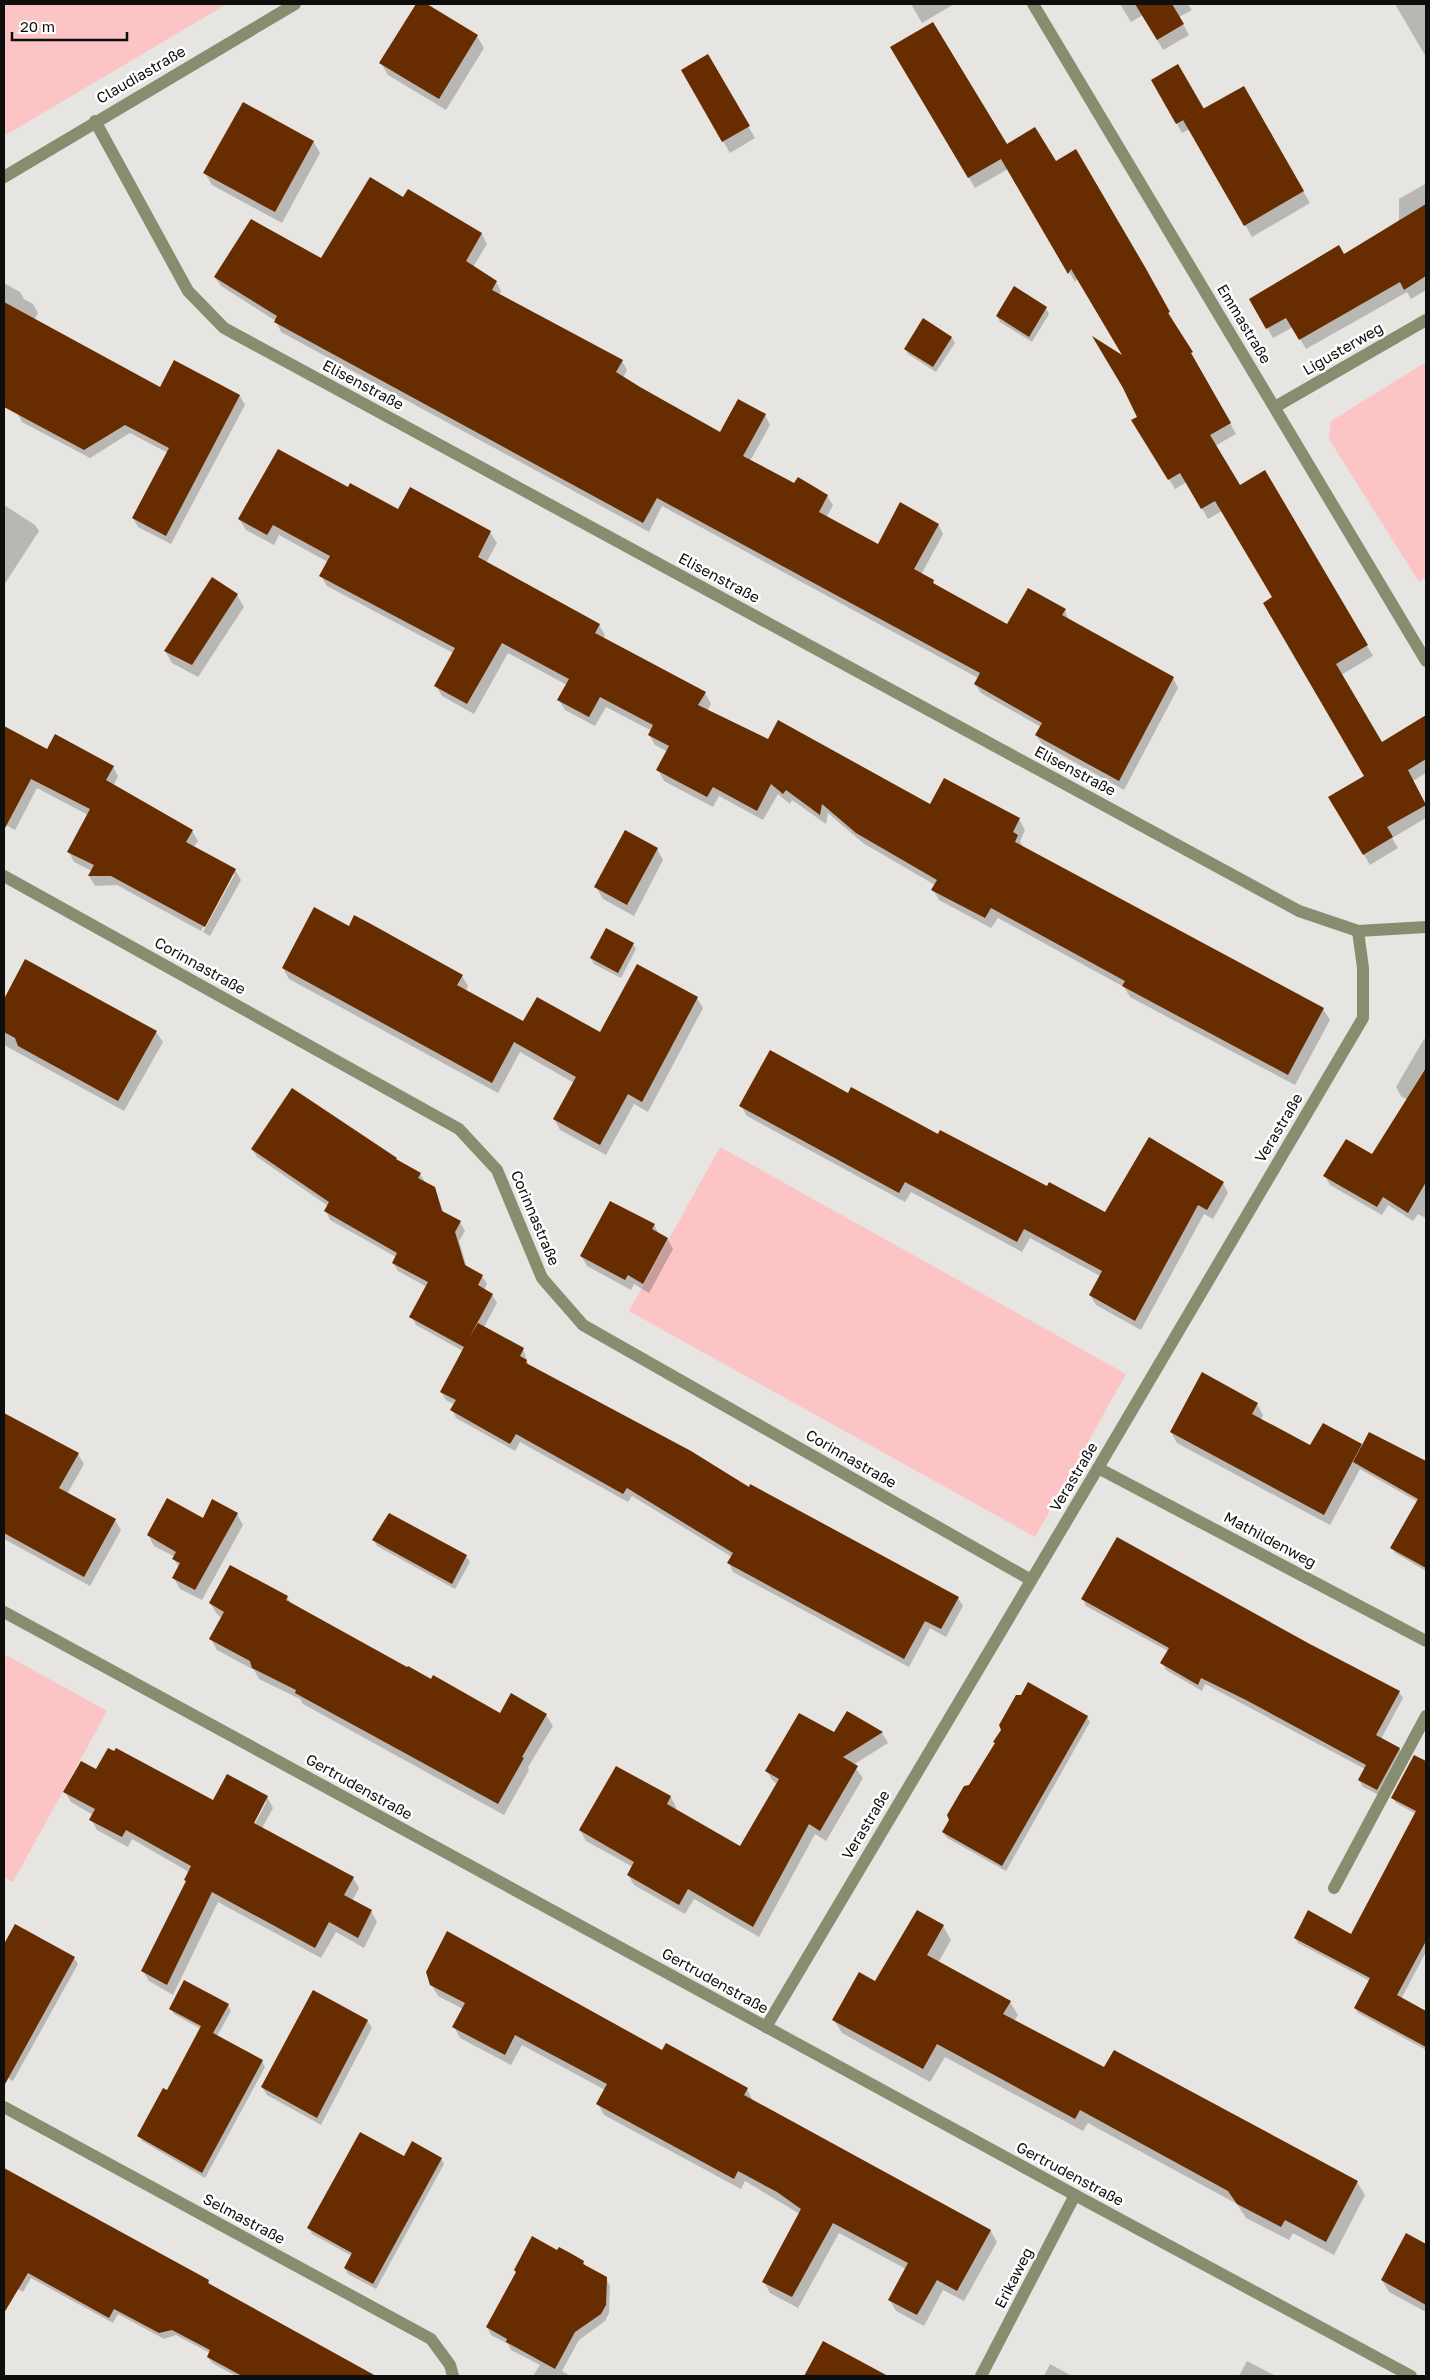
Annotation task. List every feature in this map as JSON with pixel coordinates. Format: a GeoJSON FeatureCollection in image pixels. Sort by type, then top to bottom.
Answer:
{"type":"FeatureCollection","features":[{"type":"Feature","properties":{"kind":"street","name":"Claudiastraße"},"geometry":{"type":"LineString","coordinates":[[4,177],[95,121],[295,4]]}},
{"type":"Feature","properties":{"kind":"street","name":"Emmastraße"},"geometry":{"type":"LineString","coordinates":[[1033,4],[1426,661]]}},
{"type":"Feature","properties":{"kind":"street","name":"Elisenstraße"},"geometry":{"type":"LineString","coordinates":[[95,121],[188,291],[224,328],[1299,911],[1358,931],[1426,927]]}},
{"type":"Feature","properties":{"kind":"street","name":"Ligusterweg"},"geometry":{"type":"LineString","coordinates":[[1275,407],[1426,320]]}},
{"type":"Feature","properties":{"kind":"street","name":"Corinnastraße"},"geometry":{"type":"LineString","coordinates":[[4,876],[458,1129],[497,1170],[542,1278],[584,1325],[1031,1580]]}},
{"type":"Feature","properties":{"kind":"street","name":"Verastraße"},"geometry":{"type":"LineString","coordinates":[[766,2027],[1363,1018],[1363,968],[1358,931]]}},
{"type":"Feature","properties":{"kind":"street","name":"Mathildenweg"},"geometry":{"type":"LineString","coordinates":[[1098,1468],[1426,1641]]}},
{"type":"Feature","properties":{"kind":"street","name":"Gertrudenstraße"},"geometry":{"type":"LineString","coordinates":[[4,1612],[1075,2196],[1411,2376]]}},
{"type":"Feature","properties":{"kind":"street"},"geometry":{"type":"LineString","coordinates":[[1334,1888],[1426,1716]]}},
{"type":"Feature","properties":{"kind":"street","name":"Selmastraße"},"geometry":{"type":"LineString","coordinates":[[4,2107],[431,2339],[450,2365],[452,2376]]}},
{"type":"Feature","properties":{"kind":"street","name":"Erikaweg"},"geometry":{"type":"LineString","coordinates":[[981,2376],[1075,2196]]}},
{"type":"Feature","properties":{"kind":"shaded area"},"geometry":{"type":"Polygon","coordinates":[[[4,4],[227,4],[4,136],[4,4]]]}},
{"type":"Feature","properties":{"kind":"shaded area"},"geometry":{"type":"Polygon","coordinates":[[[1426,362],[1426,578],[1419,582],[1329,439],[1331,421],[1426,362]]]}},
{"type":"Feature","properties":{"kind":"shaded area"},"geometry":{"type":"Polygon","coordinates":[[[720,1147],[1126,1374],[1035,1537],[629,1311],[720,1147]]]}},
{"type":"Feature","properties":{"kind":"shaded area"},"geometry":{"type":"Polygon","coordinates":[[[4,1654],[107,1711],[13,1882],[4,1877],[4,1654]]]}},
{"type":"Feature","properties":{"kind":"building"},"geometry":{"type":"Polygon","coordinates":[[[416,4],[427,4],[478,35],[439,99],[379,63],[416,4]]]}},
{"type":"Feature","properties":{"kind":"building"},"geometry":{"type":"Polygon","coordinates":[[[1135,4],[1172,4],[1184,24],[1157,40],[1135,4]]]}},
{"type":"Feature","properties":{"kind":"building"},"geometry":{"type":"Polygon","coordinates":[[[933,22],[1007,144],[1035,127],[1056,161],[1076,149],[1145,267],[1170,312],[1168,313],[1193,352],[1191,353],[1231,423],[1210,435],[1240,485],[1265,470],[1368,645],[1336,664],[1382,742],[1426,715],[1426,759],[1408,770],[1426,805],[1387,827],[1393,837],[1363,855],[1328,797],[1364,776],[1263,603],[1272,597],[1215,501],[1201,509],[1180,473],[1168,480],[1131,420],[1137,417],[1123,388],[1092,336],[1122,355],[1071,269],[1068,274],[1001,159],[968,178],[890,47],[933,22]]]}},
{"type":"Feature","properties":{"kind":"building"},"geometry":{"type":"Polygon","coordinates":[[[708,54],[750,126],[722,142],[681,70],[708,54]]]}},
{"type":"Feature","properties":{"kind":"building"},"geometry":{"type":"Polygon","coordinates":[[[1178,64],[1204,109],[1176,124],[1151,80],[1178,64]]]}},
{"type":"Feature","properties":{"kind":"building"},"geometry":{"type":"Polygon","coordinates":[[[1244,86],[1304,191],[1244,226],[1183,120],[1244,86]]]}},
{"type":"Feature","properties":{"kind":"building"},"geometry":{"type":"Polygon","coordinates":[[[243,102],[314,141],[275,212],[203,173],[243,102]]]}},
{"type":"Feature","properties":{"kind":"building"},"geometry":{"type":"Polygon","coordinates":[[[370,177],[403,197],[408,189],[482,233],[466,261],[497,281],[492,290],[623,360],[616,372],[640,387],[720,432],[738,399],[766,414],[743,456],[794,483],[798,477],[828,495],[819,512],[878,544],[900,502],[939,524],[914,569],[934,580],[933,583],[1007,624],[1028,588],[1066,609],[1062,615],[1174,677],[1119,781],[1035,735],[1042,723],[974,684],[980,673],[657,498],[643,523],[274,322],[277,316],[214,277],[251,219],[321,258],[370,177]]]}},
{"type":"Feature","properties":{"kind":"building"},"geometry":{"type":"Polygon","coordinates":[[[1426,204],[1426,276],[1404,290],[1400,282],[1299,340],[1286,318],[1266,329],[1249,299],[1339,245],[1344,254],[1426,204]]]}},
{"type":"Feature","properties":{"kind":"building"},"geometry":{"type":"Polygon","coordinates":[[[1014,286],[1047,307],[1029,337],[996,316],[1014,286]]]}},
{"type":"Feature","properties":{"kind":"building"},"geometry":{"type":"Polygon","coordinates":[[[4,302],[160,387],[174,360],[240,395],[166,536],[132,518],[169,448],[125,425],[84,450],[4,407],[4,302]]]}},
{"type":"Feature","properties":{"kind":"building"},"geometry":{"type":"Polygon","coordinates":[[[923,318],[952,337],[933,367],[904,349],[923,318]]]}},
{"type":"Feature","properties":{"kind":"building"},"geometry":{"type":"Polygon","coordinates":[[[278,449],[348,487],[350,483],[398,509],[410,487],[491,531],[478,557],[600,624],[595,633],[706,692],[698,705],[768,739],[778,720],[930,804],[944,778],[1020,818],[1013,832],[1018,835],[1015,842],[1324,1008],[1288,1075],[1122,986],[1125,981],[991,908],[985,918],[931,890],[937,880],[856,833],[822,804],[820,815],[786,790],[783,794],[771,784],[757,811],[713,787],[707,797],[656,770],[669,746],[648,735],[653,725],[600,697],[589,717],[557,700],[569,679],[502,643],[467,704],[434,686],[455,648],[319,576],[330,556],[273,525],[267,535],[238,519],[278,449]]]}},
{"type":"Feature","properties":{"kind":"building"},"geometry":{"type":"Polygon","coordinates":[[[212,577],[238,594],[192,665],[164,651],[212,577]]]}},
{"type":"Feature","properties":{"kind":"building"},"geometry":{"type":"Polygon","coordinates":[[[4,726],[47,749],[55,734],[114,766],[106,780],[193,830],[186,842],[236,869],[205,927],[111,876],[88,876],[94,865],[67,852],[90,809],[31,779],[4,830],[4,726]]]}},
{"type":"Feature","properties":{"kind":"building"},"geometry":{"type":"Polygon","coordinates":[[[625,830],[658,848],[627,905],[594,887],[625,830]]]}},
{"type":"Feature","properties":{"kind":"building"},"geometry":{"type":"Polygon","coordinates":[[[314,907],[349,926],[354,915],[371,924],[463,975],[457,985],[523,1021],[537,997],[600,1032],[637,964],[698,997],[642,1102],[628,1094],[600,1145],[553,1119],[576,1077],[514,1042],[492,1083],[282,968],[314,907]]]}},
{"type":"Feature","properties":{"kind":"building"},"geometry":{"type":"Polygon","coordinates":[[[606,928],[634,943],[618,973],[590,958],[606,928]]]}},
{"type":"Feature","properties":{"kind":"building"},"geometry":{"type":"Polygon","coordinates":[[[25,959],[157,1031],[118,1101],[18,1046],[15,1038],[4,1032],[4,999],[25,959]]]}},
{"type":"Feature","properties":{"kind":"building"},"geometry":{"type":"Polygon","coordinates":[[[770,1050],[848,1093],[851,1087],[938,1134],[940,1130],[1047,1186],[1049,1182],[1105,1212],[1149,1137],[1224,1182],[1207,1210],[1198,1205],[1135,1321],[1089,1295],[1102,1271],[1024,1229],[1017,1242],[905,1182],[899,1193],[739,1106],[770,1050]]]}},
{"type":"Feature","properties":{"kind":"building"},"geometry":{"type":"Polygon","coordinates":[[[1426,1068],[1426,1182],[1408,1213],[1383,1197],[1377,1207],[1323,1176],[1346,1139],[1372,1154],[1426,1068]]]}},
{"type":"Feature","properties":{"kind":"building"},"geometry":{"type":"Polygon","coordinates":[[[292,1088],[396,1159],[421,1173],[418,1178],[435,1187],[442,1211],[461,1221],[455,1232],[465,1265],[483,1275],[478,1285],[493,1294],[469,1338],[478,1323],[524,1348],[520,1356],[527,1360],[526,1363],[691,1451],[749,1487],[750,1484],[959,1597],[941,1629],[925,1621],[904,1659],[727,1563],[733,1553],[627,1488],[623,1494],[516,1434],[510,1444],[450,1410],[456,1400],[440,1392],[464,1347],[409,1317],[428,1282],[392,1263],[397,1253],[324,1211],[329,1202],[251,1149],[292,1088]]]}},
{"type":"Feature","properties":{"kind":"building"},"geometry":{"type":"Polygon","coordinates":[[[610,1201],[655,1224],[652,1229],[668,1238],[643,1284],[628,1275],[625,1280],[580,1256],[610,1201]]]}},
{"type":"Feature","properties":{"kind":"building"},"geometry":{"type":"Polygon","coordinates":[[[1202,1372],[1258,1403],[1252,1414],[1310,1445],[1323,1423],[1362,1444],[1324,1515],[1170,1432],[1202,1372]]]}},
{"type":"Feature","properties":{"kind":"building"},"geometry":{"type":"Polygon","coordinates":[[[4,1413],[79,1453],[59,1488],[116,1519],[84,1577],[4,1533],[4,1413]]]}},
{"type":"Feature","properties":{"kind":"building"},"geometry":{"type":"Polygon","coordinates":[[[1369,1432],[1426,1461],[1426,1568],[1390,1548],[1418,1499],[1353,1462],[1369,1432]]]}},
{"type":"Feature","properties":{"kind":"building"},"geometry":{"type":"Polygon","coordinates":[[[167,1498],[203,1518],[212,1499],[238,1513],[195,1590],[172,1578],[180,1563],[172,1559],[176,1552],[147,1535],[167,1498]]]}},
{"type":"Feature","properties":{"kind":"building"},"geometry":{"type":"Polygon","coordinates":[[[389,1513],[467,1555],[452,1584],[372,1540],[389,1513]]]}},
{"type":"Feature","properties":{"kind":"building"},"geometry":{"type":"Polygon","coordinates":[[[1117,1537],[1308,1643],[1400,1691],[1376,1735],[1400,1748],[1377,1790],[1358,1780],[1366,1765],[1246,1700],[1201,1678],[1198,1685],[1160,1663],[1169,1648],[1081,1599],[1117,1537]]]}},
{"type":"Feature","properties":{"kind":"building"},"geometry":{"type":"Polygon","coordinates":[[[230,1565],[288,1596],[286,1600],[407,1667],[431,1679],[433,1675],[500,1713],[511,1693],[547,1714],[498,1804],[295,1693],[296,1690],[252,1668],[250,1661],[209,1639],[224,1612],[209,1603],[230,1565]]]}},
{"type":"Feature","properties":{"kind":"building"},"geometry":{"type":"Polygon","coordinates":[[[1028,1682],[1088,1716],[1002,1866],[942,1832],[949,1820],[947,1815],[964,1786],[969,1785],[995,1743],[993,1742],[1001,1730],[999,1725],[1016,1695],[1021,1695],[1028,1682]]]}},
{"type":"Feature","properties":{"kind":"building"},"geometry":{"type":"Polygon","coordinates":[[[847,1711],[883,1732],[843,1757],[858,1766],[820,1831],[809,1824],[753,1927],[688,1889],[679,1905],[627,1875],[634,1862],[579,1830],[616,1766],[671,1796],[667,1804],[740,1846],[779,1779],[765,1771],[799,1713],[834,1732],[847,1711]]]}},
{"type":"Feature","properties":{"kind":"building"},"geometry":{"type":"Polygon","coordinates":[[[108,1748],[114,1751],[116,1748],[213,1800],[227,1774],[268,1796],[254,1823],[354,1877],[344,1895],[372,1910],[358,1938],[329,1922],[315,1948],[212,1892],[167,1985],[141,1971],[186,1881],[184,1880],[191,1866],[126,1830],[122,1837],[89,1820],[95,1809],[63,1792],[81,1761],[96,1769],[108,1748]]]}},
{"type":"Feature","properties":{"kind":"building"},"geometry":{"type":"Polygon","coordinates":[[[1414,1755],[1426,1761],[1426,1941],[1397,1995],[1426,2011],[1426,2047],[1354,2008],[1370,1978],[1294,1938],[1308,1910],[1351,1934],[1416,1811],[1391,1798],[1414,1755]]]}},
{"type":"Feature","properties":{"kind":"building"},"geometry":{"type":"Polygon","coordinates":[[[917,1910],[944,1925],[927,1955],[1011,2001],[1003,2014],[1104,2067],[1114,2050],[1358,2181],[1326,2242],[1285,2220],[1281,2227],[1237,2204],[1228,2191],[1080,2110],[1075,2119],[937,2044],[923,2069],[832,2020],[859,1972],[875,1981],[917,1910]]]}},
{"type":"Feature","properties":{"kind":"building"},"geometry":{"type":"Polygon","coordinates":[[[15,1924],[75,1957],[4,2086],[4,1944],[15,1924]]]}},
{"type":"Feature","properties":{"kind":"building"},"geometry":{"type":"Polygon","coordinates":[[[447,1931],[662,2050],[666,2043],[748,2088],[744,2095],[991,2230],[957,2291],[937,2280],[917,2315],[888,2300],[908,2263],[833,2223],[792,2297],[762,2282],[801,2209],[777,2192],[738,2171],[734,2179],[596,2104],[607,2084],[515,2035],[505,2055],[452,2027],[465,2003],[430,1985],[426,1972],[447,1931]]]}},
{"type":"Feature","properties":{"kind":"building"},"geometry":{"type":"Polygon","coordinates":[[[184,1980],[229,2004],[213,2033],[263,2060],[202,2173],[137,2136],[163,2088],[167,2090],[201,2026],[169,2009],[184,1980]]]}},
{"type":"Feature","properties":{"kind":"building"},"geometry":{"type":"Polygon","coordinates":[[[313,1990],[368,2020],[317,2118],[261,2087],[313,1990]]]}},
{"type":"Feature","properties":{"kind":"building"},"geometry":{"type":"Polygon","coordinates":[[[360,2132],[404,2156],[412,2141],[442,2158],[373,2284],[344,2268],[352,2253],[307,2228],[360,2132]]]}},
{"type":"Feature","properties":{"kind":"building"},"geometry":{"type":"Polygon","coordinates":[[[4,2168],[209,2280],[208,2283],[376,2376],[242,2376],[207,2357],[210,2350],[172,2330],[159,2333],[114,2309],[109,2318],[28,2273],[4,2313],[4,2168]]]}},
{"type":"Feature","properties":{"kind":"building"},"geometry":{"type":"Polygon","coordinates":[[[1406,2233],[1426,2244],[1426,2305],[1381,2280],[1406,2233]]]}},
{"type":"Feature","properties":{"kind":"building"},"geometry":{"type":"Polygon","coordinates":[[[532,2236],[557,2250],[559,2247],[572,2254],[584,2261],[583,2264],[607,2277],[606,2305],[601,2314],[575,2332],[555,2369],[506,2342],[507,2339],[486,2327],[516,2272],[514,2270],[532,2236]]]}},
{"type":"Feature","properties":{"kind":"building"},"geometry":{"type":"Polygon","coordinates":[[[823,2341],[888,2376],[804,2376],[823,2341]]]}}]}
